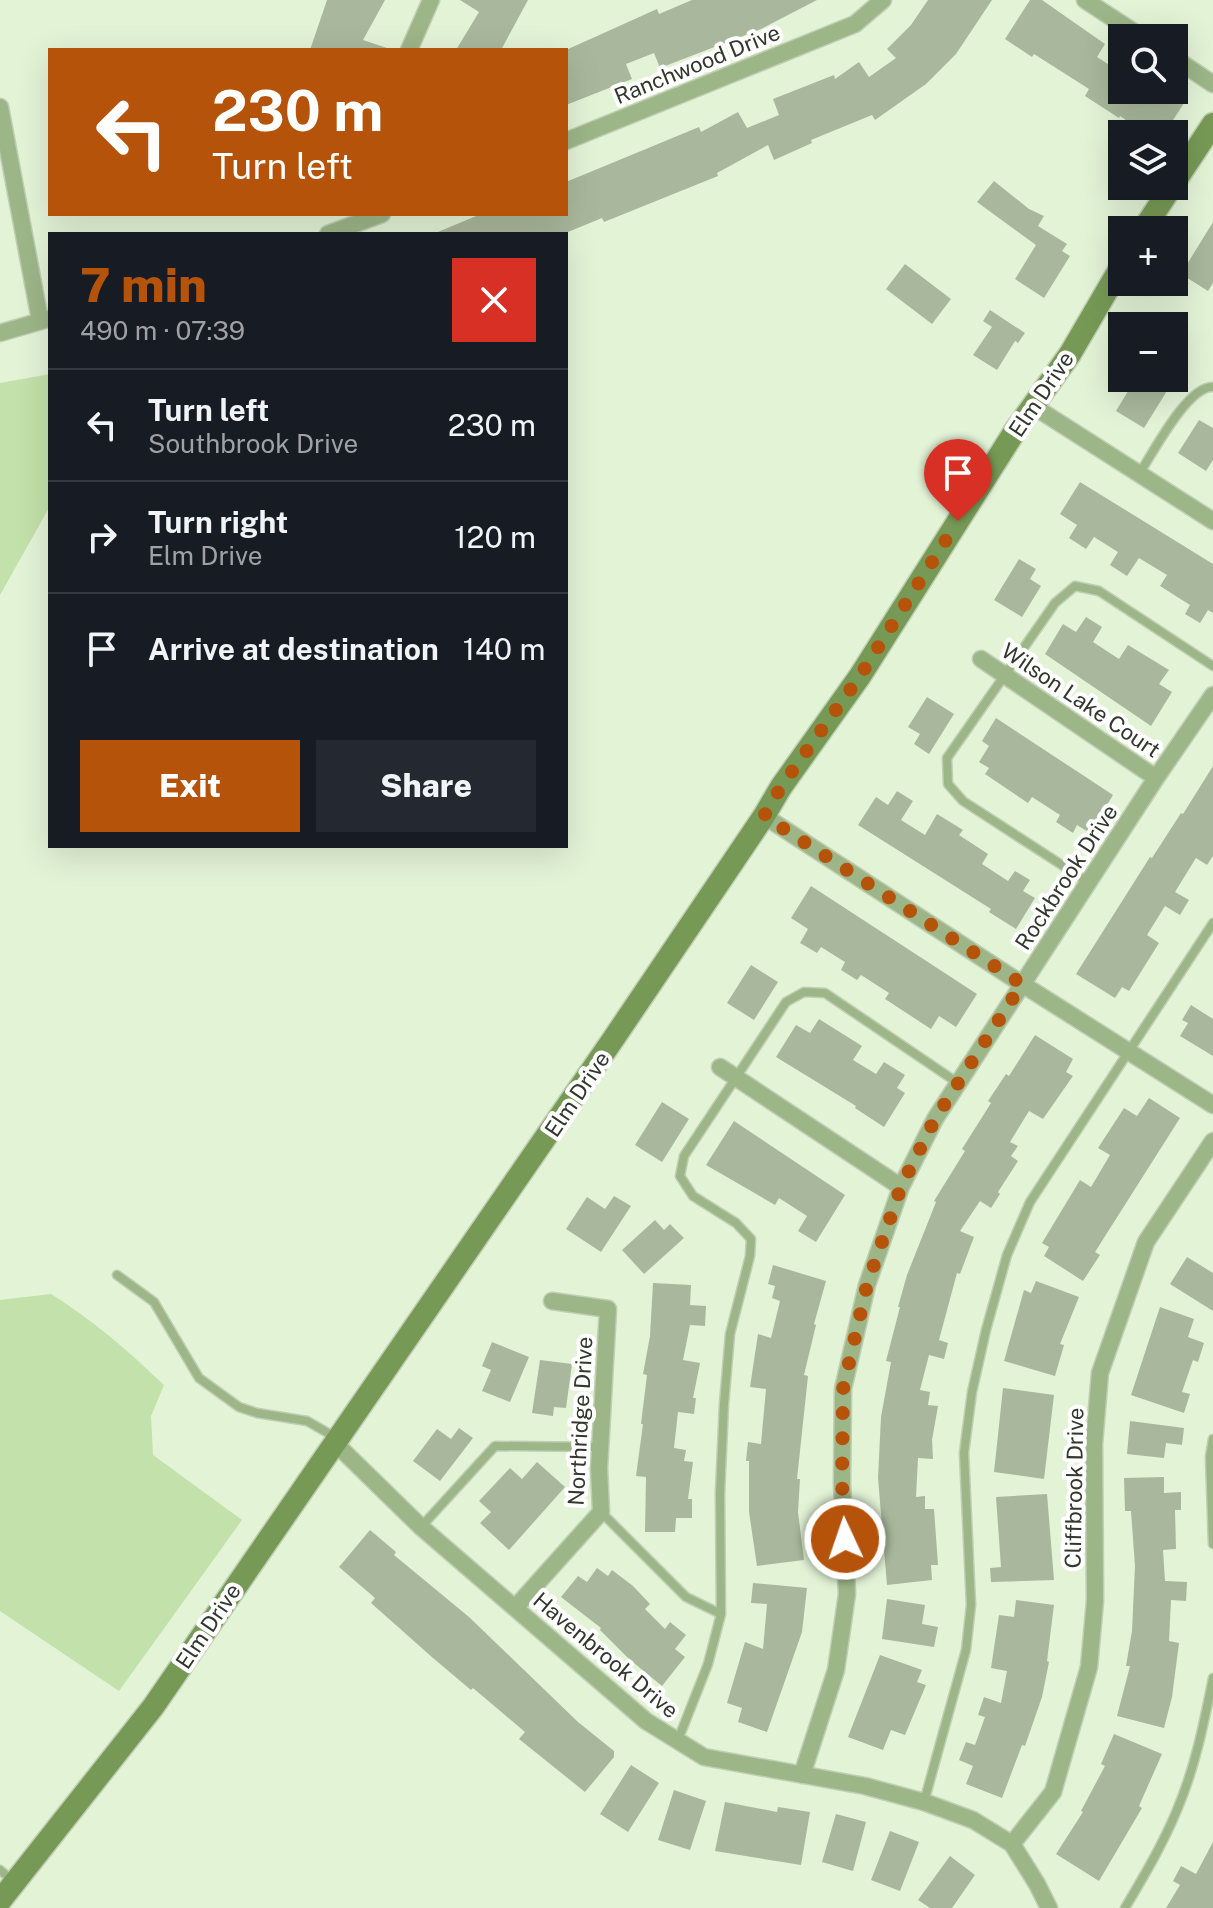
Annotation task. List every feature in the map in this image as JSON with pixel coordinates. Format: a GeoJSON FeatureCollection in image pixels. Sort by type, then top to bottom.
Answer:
{"type":"FeatureCollection","features":[{"type":"Feature","properties":{"kind":"street"},"geometry":{"type":"LineString","coordinates":[[410,48],[431,0]]}},
{"type":"Feature","properties":{"kind":"street","name":"Ranchwood Drive"},"geometry":{"type":"LineString","coordinates":[[568,140],[855,24],[883,0]]}},
{"type":"Feature","properties":{"kind":"street"},"geometry":{"type":"LineString","coordinates":[[1085,0],[1122,24]]}},
{"type":"Feature","properties":{"kind":"street"},"geometry":{"type":"LineString","coordinates":[[1188,67],[1213,84]]}},
{"type":"Feature","properties":{"kind":"street"},"geometry":{"type":"LineString","coordinates":[[0,107],[45,319],[0,333]]}},
{"type":"Feature","properties":{"kind":"street"},"geometry":{"type":"LineString","coordinates":[[1188,162],[1213,124]]}},
{"type":"Feature","properties":{"kind":"street"},"geometry":{"type":"LineString","coordinates":[[333,232],[377,216]]}},
{"type":"Feature","properties":{"kind":"street","name":"Elm Drive"},"geometry":{"type":"LineString","coordinates":[[0,1901],[7,1876],[153,1707],[335,1443],[781,787],[860,676],[1033,406],[1070,354],[1108,289]]}},
{"type":"Feature","properties":{"kind":"street"},"geometry":{"type":"LineString","coordinates":[[1033,406],[1213,521]]}},
{"type":"Feature","properties":{"kind":"street","name":"Wilson Lake Court"},"geometry":{"type":"LineString","coordinates":[[981,659],[1156,778]]}},
{"type":"Feature","properties":{"kind":"street","name":"Rockbrook Drive"},"geometry":{"type":"LineString","coordinates":[[802,1775],[836,1670],[847,1594],[842,1483],[843,1389],[867,1285],[901,1187],[935,1119],[1213,695]]}},
{"type":"Feature","properties":{"kind":"street"},"geometry":{"type":"LineString","coordinates":[[764,816],[1213,1105]]}},
{"type":"Feature","properties":{"kind":"street"},"geometry":{"type":"LineString","coordinates":[[720,1067],[901,1187]]}},
{"type":"Feature","properties":{"kind":"street","name":"Cliffbrook Drive"},"geometry":{"type":"LineString","coordinates":[[1012,1844],[1053,1792],[1089,1667],[1095,1601],[1094,1444],[1100,1373],[1146,1242],[1213,1141]]}},
{"type":"Feature","properties":{"kind":"street","name":"Northridge Drive"},"geometry":{"type":"LineString","coordinates":[[515,1608],[601,1512],[600,1447],[608,1309],[552,1301]]}},
{"type":"Feature","properties":{"kind":"street","name":"Havenbrook Drive"},"geometry":{"type":"LineString","coordinates":[[335,1443],[421,1527],[646,1721],[704,1757],[865,1786],[924,1802],[973,1820],[1012,1844],[1049,1908]]}},
{"type":"Feature","properties":{"kind":"lane"},"geometry":{"type":"LineString","coordinates":[[1139,474],[1189,398],[1205,386],[1213,387]]}},
{"type":"Feature","properties":{"kind":"lane"},"geometry":{"type":"LineString","coordinates":[[1088,882],[963,801],[948,784],[947,758],[1055,603],[1075,586],[1099,591],[1213,666]]}},
{"type":"Feature","properties":{"kind":"lane"},"geometry":{"type":"LineString","coordinates":[[924,1802],[966,1650],[971,1605],[964,1453],[972,1392],[1007,1255],[1030,1202],[1213,923]]}},
{"type":"Feature","properties":{"kind":"lane"},"geometry":{"type":"LineString","coordinates":[[678,1741],[708,1664],[721,1614],[720,1493],[724,1404],[730,1334],[750,1256],[751,1239],[736,1223],[693,1196],[680,1176],[684,1156],[786,1002],[804,992],[825,993],[958,1083]]}},
{"type":"Feature","properties":{"kind":"lane"},"geometry":{"type":"LineString","coordinates":[[117,1275],[154,1302],[168,1322],[191,1369],[211,1387],[250,1411],[319,1426],[335,1443]]}},
{"type":"Feature","properties":{"kind":"lane"},"geometry":{"type":"LineString","coordinates":[[1213,1439],[1210,1457],[1213,1544]]}},
{"type":"Feature","properties":{"kind":"lane"},"geometry":{"type":"LineString","coordinates":[[421,1527],[495,1446],[600,1447]]}},
{"type":"Feature","properties":{"kind":"lane"},"geometry":{"type":"LineString","coordinates":[[601,1512],[686,1597],[721,1614]]}},
{"type":"Feature","properties":{"kind":"lane"},"geometry":{"type":"LineString","coordinates":[[1125,1908],[1145,1876],[1177,1809],[1199,1743],[1213,1678]]}},
{"type":"Feature","properties":{"kind":"green space"},"geometry":{"type":"Polygon","coordinates":[[[48,374],[48,510],[0,595],[0,383],[48,374]]]}},
{"type":"Feature","properties":{"kind":"green space"},"geometry":{"type":"Polygon","coordinates":[[[51,1294],[110,1336],[164,1385],[151,1416],[153,1455],[242,1520],[119,1691],[0,1611],[0,1300],[51,1294]]]}},
{"type":"Feature","properties":{"kind":"building"},"geometry":{"type":"Polygon","coordinates":[[[327,0],[385,0],[363,40],[387,48],[311,48],[327,0]]]}},
{"type":"Feature","properties":{"kind":"building"},"geometry":{"type":"Polygon","coordinates":[[[460,0],[528,0],[502,48],[457,48],[479,12],[460,0]]]}},
{"type":"Feature","properties":{"kind":"building"},"geometry":{"type":"Polygon","coordinates":[[[692,0],[817,0],[761,29],[660,68],[654,53],[626,64],[632,79],[568,104],[568,49],[657,9],[659,14],[692,0]]]}},
{"type":"Feature","properties":{"kind":"building"},"geometry":{"type":"Polygon","coordinates":[[[928,0],[992,0],[956,54],[926,84],[875,120],[872,115],[811,140],[812,143],[774,160],[768,145],[717,173],[718,176],[604,222],[602,218],[568,232],[438,232],[476,216],[568,216],[568,181],[699,127],[701,132],[738,112],[747,128],[779,115],[773,99],[834,75],[835,79],[859,62],[869,77],[896,58],[887,49],[911,25],[928,0]]]}},
{"type":"Feature","properties":{"kind":"building"},"geometry":{"type":"Polygon","coordinates":[[[1030,0],[1042,0],[1105,44],[1097,57],[1108,64],[1108,104],[1183,104],[1173,120],[1119,118],[1085,96],[1089,89],[1005,39],[1030,0]]]}},
{"type":"Feature","properties":{"kind":"building"},"geometry":{"type":"Polygon","coordinates":[[[994,181],[1029,209],[1044,216],[1038,226],[1067,244],[1062,251],[1070,256],[1044,298],[1015,279],[1036,245],[977,202],[994,181]]]}},
{"type":"Feature","properties":{"kind":"building"},"geometry":{"type":"Polygon","coordinates":[[[1213,222],[1213,283],[1208,291],[1188,278],[1188,263],[1213,222]]]}},
{"type":"Feature","properties":{"kind":"building"},"geometry":{"type":"Polygon","coordinates":[[[905,264],[951,299],[932,324],[886,289],[905,264]]]}},
{"type":"Feature","properties":{"kind":"building"},"geometry":{"type":"Polygon","coordinates":[[[990,310],[1025,333],[1018,343],[1015,341],[997,370],[973,355],[992,327],[983,321],[990,310]]]}},
{"type":"Feature","properties":{"kind":"building"},"geometry":{"type":"Polygon","coordinates":[[[1128,392],[1166,392],[1144,428],[1116,411],[1128,392]]]}},
{"type":"Feature","properties":{"kind":"building"},"geometry":{"type":"Polygon","coordinates":[[[1199,420],[1213,428],[1213,460],[1206,471],[1178,453],[1199,420]]]}},
{"type":"Feature","properties":{"kind":"building"},"geometry":{"type":"Polygon","coordinates":[[[1080,482],[1213,564],[1213,613],[1208,610],[1200,623],[1185,614],[1190,605],[1160,586],[1167,575],[1139,558],[1127,576],[1110,565],[1118,552],[1094,537],[1086,549],[1069,538],[1077,525],[1060,514],[1080,482]]]}},
{"type":"Feature","properties":{"kind":"building"},"geometry":{"type":"Polygon","coordinates":[[[1019,559],[1036,569],[1030,579],[1041,586],[1022,617],[994,600],[1019,559]]]}},
{"type":"Feature","properties":{"kind":"building"},"geometry":{"type":"Polygon","coordinates":[[[1086,617],[1102,627],[1093,642],[1119,659],[1128,645],[1169,670],[1159,684],[1172,692],[1151,726],[1045,654],[1063,624],[1076,632],[1086,617]]]}},
{"type":"Feature","properties":{"kind":"building"},"geometry":{"type":"Polygon","coordinates":[[[927,697],[954,714],[929,754],[914,744],[920,734],[908,727],[927,697]]]}},
{"type":"Feature","properties":{"kind":"building"},"geometry":{"type":"Polygon","coordinates":[[[996,718],[1113,795],[1090,833],[1077,825],[1073,833],[1056,822],[1060,815],[1032,797],[1028,803],[985,774],[989,768],[979,762],[989,746],[982,741],[996,718]]]}},
{"type":"Feature","properties":{"kind":"building"},"geometry":{"type":"Polygon","coordinates":[[[1213,766],[1213,856],[1207,865],[1196,858],[1175,892],[1189,900],[1180,915],[1165,906],[1147,935],[1159,943],[1129,991],[1122,987],[1115,998],[1076,974],[1150,857],[1183,814],[1213,766]]]}},
{"type":"Feature","properties":{"kind":"building"},"geometry":{"type":"Polygon","coordinates":[[[897,791],[913,801],[901,820],[925,835],[937,814],[963,830],[959,835],[988,854],[982,864],[1008,881],[1015,871],[1030,880],[1023,891],[1035,898],[1016,929],[989,912],[991,909],[858,825],[876,797],[888,805],[897,791]]]}},
{"type":"Feature","properties":{"kind":"building"},"geometry":{"type":"Polygon","coordinates":[[[811,886],[977,994],[956,1027],[939,1016],[931,1029],[885,999],[889,993],[861,975],[857,980],[841,970],[845,962],[821,947],[817,953],[800,943],[808,929],[791,918],[811,886]]]}},
{"type":"Feature","properties":{"kind":"building"},"geometry":{"type":"Polygon","coordinates":[[[751,965],[778,982],[754,1020],[727,1003],[751,965]]]}},
{"type":"Feature","properties":{"kind":"building"},"geometry":{"type":"Polygon","coordinates":[[[1191,1005],[1213,1019],[1213,1056],[1180,1036],[1188,1023],[1182,1020],[1191,1005]]]}},
{"type":"Feature","properties":{"kind":"building"},"geometry":{"type":"Polygon","coordinates":[[[819,1019],[862,1046],[853,1060],[876,1074],[884,1062],[905,1075],[897,1088],[905,1093],[884,1127],[776,1057],[796,1025],[810,1033],[819,1019]]]}},
{"type":"Feature","properties":{"kind":"building"},"geometry":{"type":"Polygon","coordinates":[[[1035,1035],[1073,1059],[1066,1072],[1073,1076],[1043,1119],[1029,1111],[1010,1142],[1018,1146],[1011,1156],[1018,1161],[998,1192],[1000,1194],[991,1208],[980,1201],[960,1231],[974,1237],[960,1274],[957,1273],[939,1340],[948,1343],[944,1359],[929,1355],[920,1390],[930,1392],[928,1405],[938,1406],[932,1440],[933,1459],[918,1458],[916,1497],[925,1496],[925,1509],[934,1509],[938,1565],[931,1565],[932,1580],[887,1585],[878,1478],[881,1417],[891,1362],[886,1361],[898,1307],[934,1201],[991,1103],[988,1101],[1006,1074],[1009,1076],[1035,1035]]]}},
{"type":"Feature","properties":{"kind":"building"},"geometry":{"type":"Polygon","coordinates":[[[1149,1098],[1180,1118],[1095,1252],[1100,1255],[1083,1281],[1044,1256],[1049,1247],[1042,1243],[1080,1180],[1091,1187],[1110,1155],[1098,1148],[1124,1108],[1137,1116],[1149,1098]]]}},
{"type":"Feature","properties":{"kind":"building"},"geometry":{"type":"Polygon","coordinates":[[[662,1102],[689,1119],[662,1162],[635,1145],[662,1102]]]}},
{"type":"Feature","properties":{"kind":"building"},"geometry":{"type":"Polygon","coordinates":[[[734,1121],[845,1195],[816,1242],[798,1231],[807,1216],[779,1198],[775,1205],[706,1165],[734,1121]]]}},
{"type":"Feature","properties":{"kind":"building"},"geometry":{"type":"Polygon","coordinates":[[[614,1196],[631,1206],[601,1252],[566,1229],[587,1197],[605,1209],[614,1196]]]}},
{"type":"Feature","properties":{"kind":"building"},"geometry":{"type":"Polygon","coordinates":[[[655,1220],[664,1230],[670,1224],[684,1238],[644,1274],[622,1250],[655,1220]]]}},
{"type":"Feature","properties":{"kind":"building"},"geometry":{"type":"Polygon","coordinates":[[[1187,1257],[1213,1273],[1213,1311],[1170,1284],[1187,1257]]]}},
{"type":"Feature","properties":{"kind":"building"},"geometry":{"type":"Polygon","coordinates":[[[773,1265],[826,1281],[804,1375],[808,1376],[797,1479],[800,1479],[798,1512],[804,1560],[757,1566],[749,1512],[749,1461],[746,1461],[748,1442],[761,1444],[766,1389],[750,1387],[758,1334],[771,1338],[780,1301],[772,1298],[775,1286],[768,1284],[773,1265]]]}},
{"type":"Feature","properties":{"kind":"building"},"geometry":{"type":"Polygon","coordinates":[[[1036,1281],[1079,1297],[1060,1344],[1064,1345],[1055,1376],[1004,1361],[1024,1290],[1031,1293],[1036,1281]]]}},
{"type":"Feature","properties":{"kind":"building"},"geometry":{"type":"Polygon","coordinates":[[[653,1283],[691,1285],[690,1305],[706,1306],[705,1326],[690,1325],[683,1360],[700,1363],[693,1398],[696,1398],[694,1414],[678,1412],[674,1448],[686,1450],[684,1461],[693,1462],[688,1499],[692,1499],[692,1518],[676,1518],[675,1532],[645,1532],[646,1477],[636,1476],[643,1424],[647,1375],[643,1374],[650,1336],[653,1283]]]}},
{"type":"Feature","properties":{"kind":"building"},"geometry":{"type":"Polygon","coordinates":[[[1160,1307],[1194,1319],[1188,1337],[1204,1343],[1198,1362],[1193,1360],[1182,1392],[1190,1394],[1184,1413],[1131,1395],[1160,1307]]]}},
{"type":"Feature","properties":{"kind":"building"},"geometry":{"type":"Polygon","coordinates":[[[492,1342],[529,1357],[510,1402],[482,1391],[491,1370],[482,1366],[492,1342]]]}},
{"type":"Feature","properties":{"kind":"building"},"geometry":{"type":"Polygon","coordinates":[[[540,1360],[572,1364],[566,1408],[554,1407],[553,1416],[532,1413],[540,1360]]]}},
{"type":"Feature","properties":{"kind":"building"},"geometry":{"type":"Polygon","coordinates":[[[1003,1388],[1054,1395],[1044,1479],[994,1472],[1003,1388]]]}},
{"type":"Feature","properties":{"kind":"building"},"geometry":{"type":"Polygon","coordinates":[[[1130,1421],[1184,1428],[1182,1445],[1166,1443],[1164,1458],[1127,1454],[1130,1421]]]}},
{"type":"Feature","properties":{"kind":"building"},"geometry":{"type":"Polygon","coordinates":[[[459,1428],[473,1438],[440,1481],[413,1461],[437,1429],[451,1439],[459,1428]]]}},
{"type":"Feature","properties":{"kind":"building"},"geometry":{"type":"Polygon","coordinates":[[[537,1462],[565,1487],[509,1550],[480,1523],[491,1512],[479,1501],[510,1468],[522,1479],[537,1462]]]}},
{"type":"Feature","properties":{"kind":"building"},"geometry":{"type":"Polygon","coordinates":[[[1164,1477],[1164,1493],[1181,1492],[1181,1510],[1175,1510],[1176,1549],[1163,1550],[1165,1581],[1187,1582],[1186,1601],[1171,1600],[1169,1641],[1179,1643],[1172,1697],[1164,1728],[1117,1716],[1130,1666],[1126,1666],[1132,1631],[1135,1566],[1131,1511],[1125,1511],[1124,1478],[1164,1477]]]}},
{"type":"Feature","properties":{"kind":"building"},"geometry":{"type":"Polygon","coordinates":[[[1047,1494],[1054,1580],[991,1582],[990,1568],[1001,1567],[996,1497],[1047,1494]]]}},
{"type":"Feature","properties":{"kind":"building"},"geometry":{"type":"Polygon","coordinates":[[[370,1530],[396,1552],[394,1555],[469,1617],[578,1722],[614,1751],[614,1757],[585,1792],[519,1739],[525,1732],[473,1688],[471,1690],[371,1603],[375,1598],[339,1567],[370,1530]]]}},
{"type":"Feature","properties":{"kind":"building"},"geometry":{"type":"Polygon","coordinates":[[[597,1568],[608,1576],[612,1570],[633,1586],[650,1604],[645,1609],[665,1629],[670,1622],[686,1635],[675,1649],[685,1657],[662,1686],[629,1659],[601,1628],[561,1597],[578,1576],[587,1582],[597,1568]]]}},
{"type":"Feature","properties":{"kind":"building"},"geometry":{"type":"Polygon","coordinates":[[[753,1583],[807,1588],[802,1632],[767,1732],[738,1722],[742,1708],[727,1703],[745,1642],[763,1649],[767,1604],[751,1603],[753,1583]]]}},
{"type":"Feature","properties":{"kind":"building"},"geometry":{"type":"Polygon","coordinates":[[[887,1599],[925,1605],[922,1624],[938,1627],[934,1647],[882,1639],[887,1599]]]}},
{"type":"Feature","properties":{"kind":"building"},"geometry":{"type":"Polygon","coordinates":[[[1016,1600],[1054,1605],[1049,1662],[1042,1697],[1002,1798],[966,1784],[973,1766],[959,1760],[966,1742],[975,1745],[985,1717],[978,1715],[984,1697],[1001,1703],[1007,1671],[991,1668],[999,1615],[1014,1617],[1016,1600]]]}},
{"type":"Feature","properties":{"kind":"building"},"geometry":{"type":"Polygon","coordinates":[[[880,1655],[922,1670],[917,1682],[926,1685],[905,1735],[891,1730],[883,1750],[848,1737],[880,1655]]]}},
{"type":"Feature","properties":{"kind":"building"},"geometry":{"type":"Polygon","coordinates":[[[1114,1734],[1162,1754],[1139,1806],[1142,1808],[1099,1881],[1056,1854],[1083,1812],[1105,1766],[1101,1764],[1114,1734]]]}},
{"type":"Feature","properties":{"kind":"building"},"geometry":{"type":"Polygon","coordinates":[[[631,1765],[659,1783],[628,1832],[600,1814],[631,1765]]]}},
{"type":"Feature","properties":{"kind":"building"},"geometry":{"type":"Polygon","coordinates":[[[674,1790],[706,1801],[690,1850],[658,1840],[674,1790]]]}},
{"type":"Feature","properties":{"kind":"building"},"geometry":{"type":"Polygon","coordinates":[[[725,1802],[777,1812],[778,1807],[810,1812],[801,1865],[715,1851],[725,1802]]]}},
{"type":"Feature","properties":{"kind":"building"},"geometry":{"type":"Polygon","coordinates":[[[836,1814],[866,1822],[853,1871],[822,1862],[836,1814]]]}},
{"type":"Feature","properties":{"kind":"building"},"geometry":{"type":"Polygon","coordinates":[[[890,1831],[919,1842],[900,1891],[871,1880],[890,1831]]]}},
{"type":"Feature","properties":{"kind":"building"},"geometry":{"type":"Polygon","coordinates":[[[1213,1842],[1213,1908],[1166,1908],[1180,1885],[1173,1881],[1181,1866],[1196,1874],[1213,1842]]]}},
{"type":"Feature","properties":{"kind":"building"},"geometry":{"type":"Polygon","coordinates":[[[950,1856],[975,1875],[952,1908],[930,1908],[918,1900],[950,1856]]]}},
{"type":"Feature","properties":{"kind":"route"},"geometry":{"type":"LineString","coordinates":[[845,1539],[843,1389],[867,1285],[901,1187],[935,1119],[1022,984],[764,816],[860,676],[958,521]]}}]}
